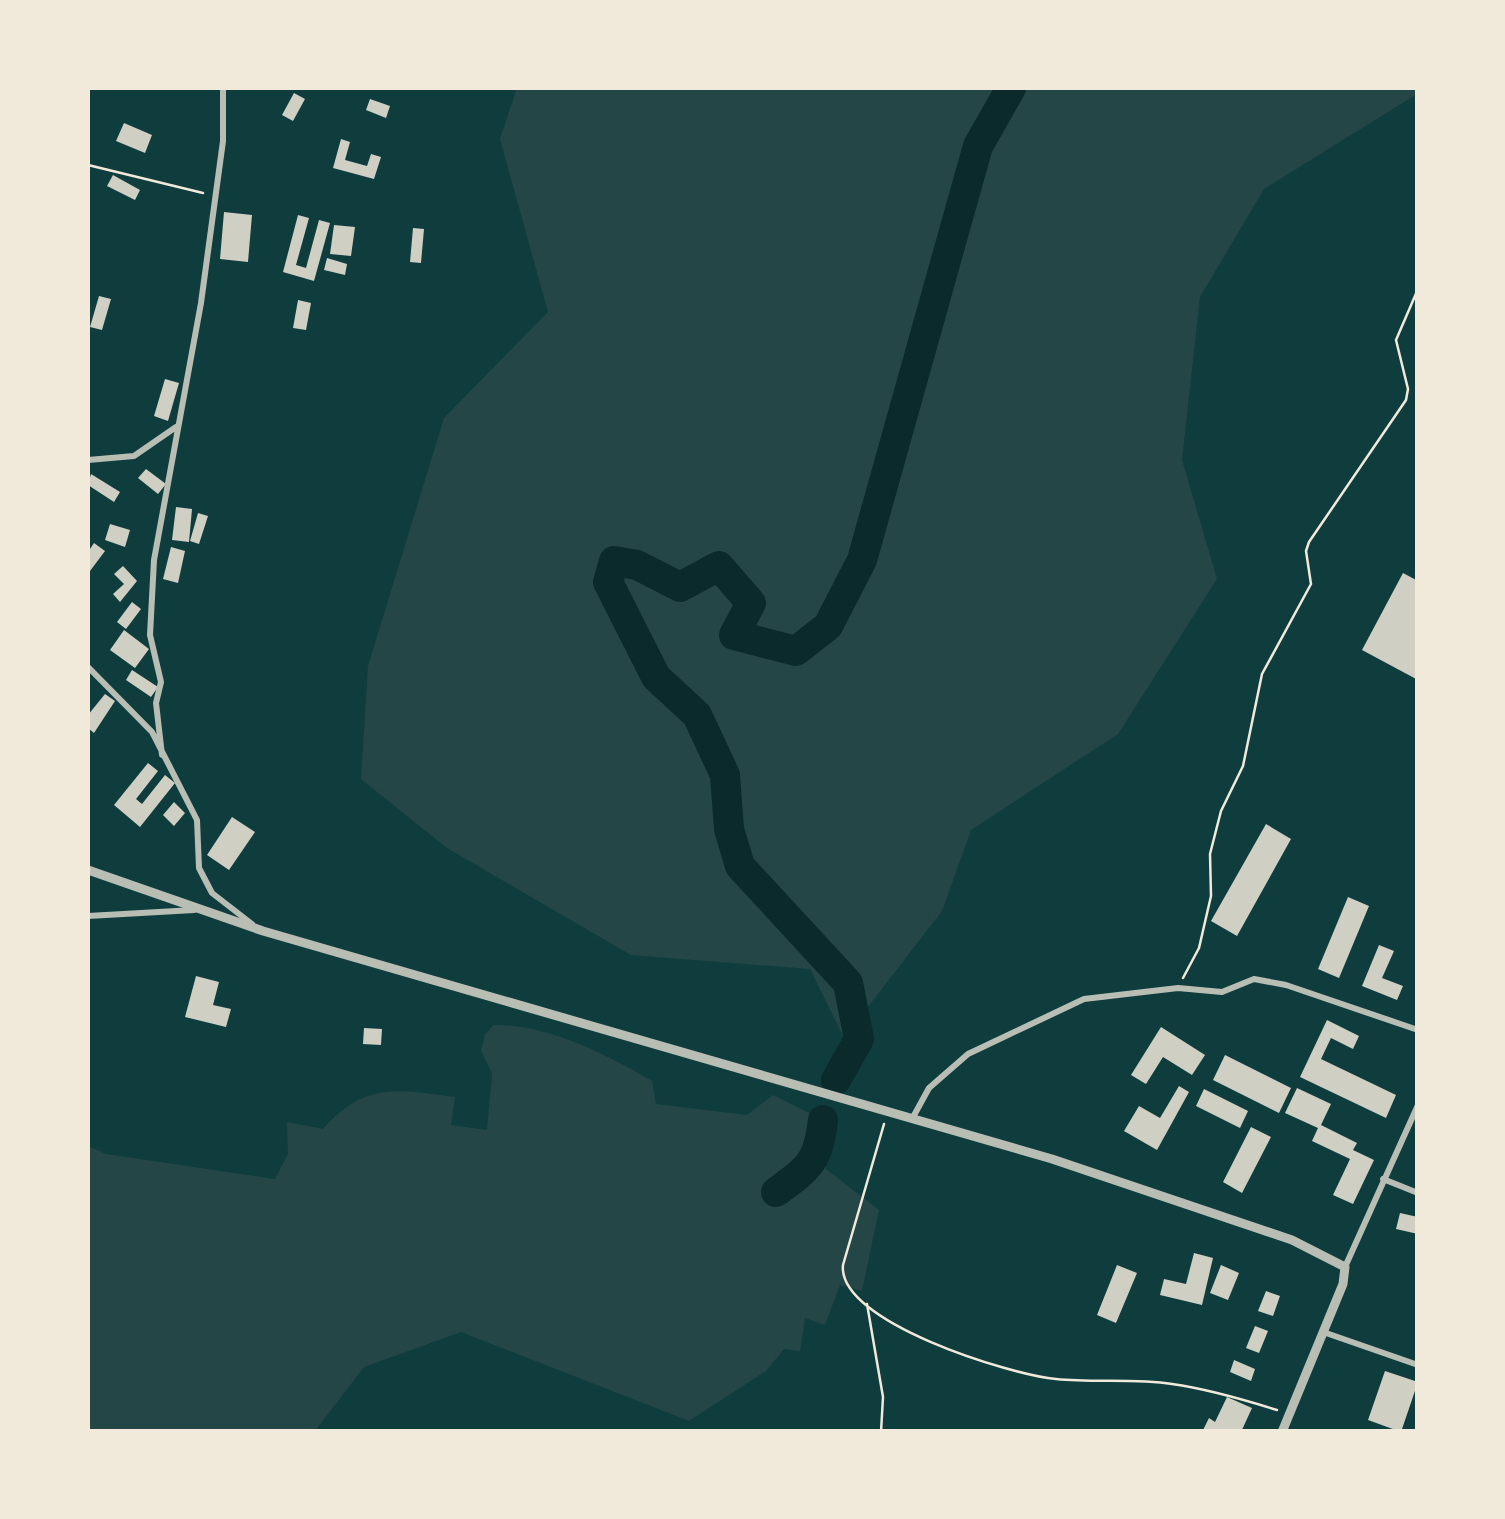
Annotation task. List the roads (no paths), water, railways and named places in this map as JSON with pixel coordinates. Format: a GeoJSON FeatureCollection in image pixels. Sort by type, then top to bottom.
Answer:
{"type":"FeatureCollection","features":[{"type":"Feature","properties":{"kind":"street"},"geometry":{"type":"LineString","coordinates":[[162,756],[156,702],[160,682],[150,634],[151,596],[216,200],[224,141],[223,88]]}},
{"type":"Feature","properties":{"kind":"street"},"geometry":{"type":"LineString","coordinates":[[88,460],[134,456],[178,424]]}},
{"type":"Feature","properties":{"kind":"street"},"geometry":{"type":"LineString","coordinates":[[88,452],[99,458]]}},
{"type":"Feature","properties":{"kind":"street"},"geometry":{"type":"LineString","coordinates":[[88,667],[143,719],[197,820],[199,868],[212,894],[228,910],[264,931]]}},
{"type":"Feature","properties":{"kind":"street"},"geometry":{"type":"LineString","coordinates":[[88,870],[264,931],[1228,1216],[1346,1266]]}},
{"type":"Feature","properties":{"kind":"street"},"geometry":{"type":"LineString","coordinates":[[88,916],[205,909]]}},
{"type":"Feature","properties":{"kind":"street"},"geometry":{"type":"LineString","coordinates":[[912,1120],[930,1088],[945,1072],[992,1042],[1084,999],[1178,988],[1222,992],[1248,980],[1268,981],[1418,1030]]}},
{"type":"Feature","properties":{"kind":"street"},"geometry":{"type":"LineString","coordinates":[[1282,1432],[1326,1333],[1346,1266],[1418,1105]]}},
{"type":"Feature","properties":{"kind":"street"},"geometry":{"type":"LineString","coordinates":[[1383,1180],[1418,1193]]}},
{"type":"Feature","properties":{"kind":"street"},"geometry":{"type":"LineString","coordinates":[[1326,1333],[1418,1365]]}},
{"type":"Feature","properties":{"kind":"waterway"},"geometry":{"type":"LineString","coordinates":[[836,1080],[859,1039],[848,983],[740,866],[729,829],[725,775],[697,715],[656,677],[608,582],[614,561],[637,565],[680,587],[719,566],[751,603],[734,635],[796,651],[828,626],[862,560],[978,146],[1011,88]]}},
{"type":"Feature","properties":{"kind":"waterway"},"geometry":{"type":"LineString","coordinates":[[776,1192],[815,1155],[823,1120]]}}]}
